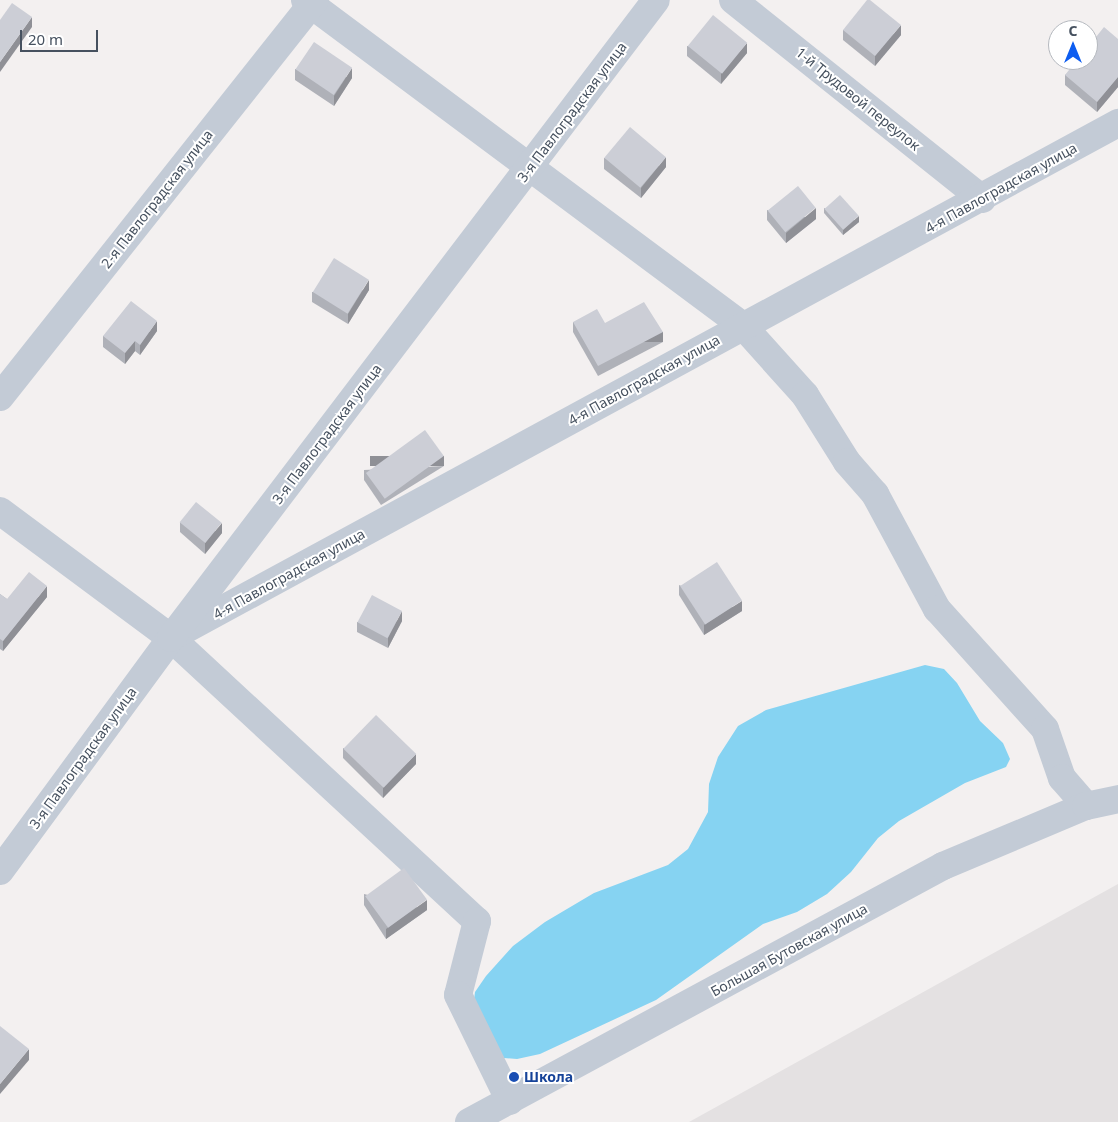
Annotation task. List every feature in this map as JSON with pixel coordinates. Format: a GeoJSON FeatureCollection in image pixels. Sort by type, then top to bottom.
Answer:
{"type":"FeatureCollection","features":[{"type":"Feature","properties":{"kind":"street","name":"3-я Павлоградская улица"},"geometry":{"type":"LineString","coordinates":[[0,871],[171,638],[532,166],[656,0]]}},
{"type":"Feature","properties":{"kind":"street","name":"1-й Трудовой переулок"},"geometry":{"type":"LineString","coordinates":[[734,0],[982,199]]}},
{"type":"Feature","properties":{"kind":"street"},"geometry":{"type":"LineString","coordinates":[[310,2],[532,166],[743,326],[805,395],[847,462],[875,494],[937,609],[1045,728],[1062,778],[1086,806]]}},
{"type":"Feature","properties":{"kind":"street","name":"2-я Павлоградская улица"},"geometry":{"type":"LineString","coordinates":[[0,397],[310,2]]}},
{"type":"Feature","properties":{"kind":"street","name":"4-я Павлоградская улица"},"geometry":{"type":"LineString","coordinates":[[171,638],[743,326],[982,199],[1118,123]]}},
{"type":"Feature","properties":{"kind":"street"},"geometry":{"type":"LineString","coordinates":[[0,510],[171,638],[477,921],[458,995],[510,1101]]}},
{"type":"Feature","properties":{"kind":"street","name":"Большая Бутовская улица"},"geometry":{"type":"LineString","coordinates":[[469,1122],[943,866],[1086,806],[1118,799]]}},
{"type":"Feature","properties":{"kind":"shaded area"},"geometry":{"type":"Polygon","coordinates":[[[1118,884],[1118,1122],[689,1122],[1118,884]]]}},
{"type":"Feature","properties":{"kind":"water"},"geometry":{"type":"Polygon","coordinates":[[[925,665],[944,669],[957,683],[980,721],[1003,743],[1010,759],[1006,767],[965,783],[899,821],[878,838],[851,872],[827,894],[797,912],[763,924],[656,1000],[540,1054],[517,1059],[504,1058],[473,1007],[475,992],[486,976],[513,946],[545,922],[594,893],[668,865],[688,849],[708,812],[709,784],[718,757],[738,726],[766,710],[925,665]]]}},
{"type":"Feature","properties":{"kind":"building"},"geometry":{"type":"Polygon","coordinates":[[[867,0],[870,0],[901,25],[875,56],[843,30],[867,0]]]}},
{"type":"Feature","properties":{"kind":"building"},"geometry":{"type":"Polygon","coordinates":[[[12,3],[32,17],[0,62],[0,20],[12,3]]]}},
{"type":"Feature","properties":{"kind":"building"},"geometry":{"type":"Polygon","coordinates":[[[713,15],[747,43],[722,74],[688,46],[713,15]]]}},
{"type":"Feature","properties":{"kind":"building"},"geometry":{"type":"Polygon","coordinates":[[[1104,27],[1118,39],[1118,77],[1097,102],[1065,75],[1069,70],[1098,70],[1098,34],[1104,27]]]}},
{"type":"Feature","properties":{"kind":"building"},"geometry":{"type":"Polygon","coordinates":[[[314,42],[352,68],[334,95],[296,69],[314,42]]]}},
{"type":"Feature","properties":{"kind":"building"},"geometry":{"type":"Polygon","coordinates":[[[630,127],[666,157],[640,188],[604,158],[630,127]]]}},
{"type":"Feature","properties":{"kind":"building"},"geometry":{"type":"Polygon","coordinates":[[[798,186],[816,208],[785,232],[768,211],[798,186]]]}},
{"type":"Feature","properties":{"kind":"building"},"geometry":{"type":"Polygon","coordinates":[[[840,195],[859,216],[843,230],[824,209],[840,195]]]}},
{"type":"Feature","properties":{"kind":"building"},"geometry":{"type":"Polygon","coordinates":[[[334,258],[369,280],[348,314],[313,292],[334,258]]]}},
{"type":"Feature","properties":{"kind":"building"},"geometry":{"type":"Polygon","coordinates":[[[131,301],[157,321],[140,345],[135,341],[125,353],[103,336],[131,301]]]}},
{"type":"Feature","properties":{"kind":"building"},"geometry":{"type":"Polygon","coordinates":[[[644,302],[663,332],[598,366],[573,322],[597,309],[605,323],[644,302]]]}},
{"type":"Feature","properties":{"kind":"building"},"geometry":{"type":"Polygon","coordinates":[[[425,430],[444,456],[385,499],[366,473],[425,430]]]}},
{"type":"Feature","properties":{"kind":"building"},"geometry":{"type":"Polygon","coordinates":[[[196,502],[222,523],[205,543],[180,522],[196,502]]]}},
{"type":"Feature","properties":{"kind":"building"},"geometry":{"type":"Polygon","coordinates":[[[717,562],[742,601],[705,625],[680,586],[717,562]]]}},
{"type":"Feature","properties":{"kind":"building"},"geometry":{"type":"Polygon","coordinates":[[[29,572],[47,586],[3,641],[0,639],[0,594],[7,599],[29,572]]]}},
{"type":"Feature","properties":{"kind":"building"},"geometry":{"type":"Polygon","coordinates":[[[372,595],[402,611],[387,638],[357,622],[372,595]]]}},
{"type":"Feature","properties":{"kind":"building"},"geometry":{"type":"Polygon","coordinates":[[[376,715],[416,754],[384,788],[343,749],[376,715]]]}},
{"type":"Feature","properties":{"kind":"building"},"geometry":{"type":"Polygon","coordinates":[[[404,868],[427,900],[388,928],[365,896],[404,868]]]}},
{"type":"Feature","properties":{"kind":"building"},"geometry":{"type":"Polygon","coordinates":[[[0,1026],[29,1049],[0,1084],[0,1026]]]}},
{"type":"Feature","properties":{"kind":"place","name":"Школа"},"geometry":{"type":"Point","coordinates":[514,1077]}}]}
